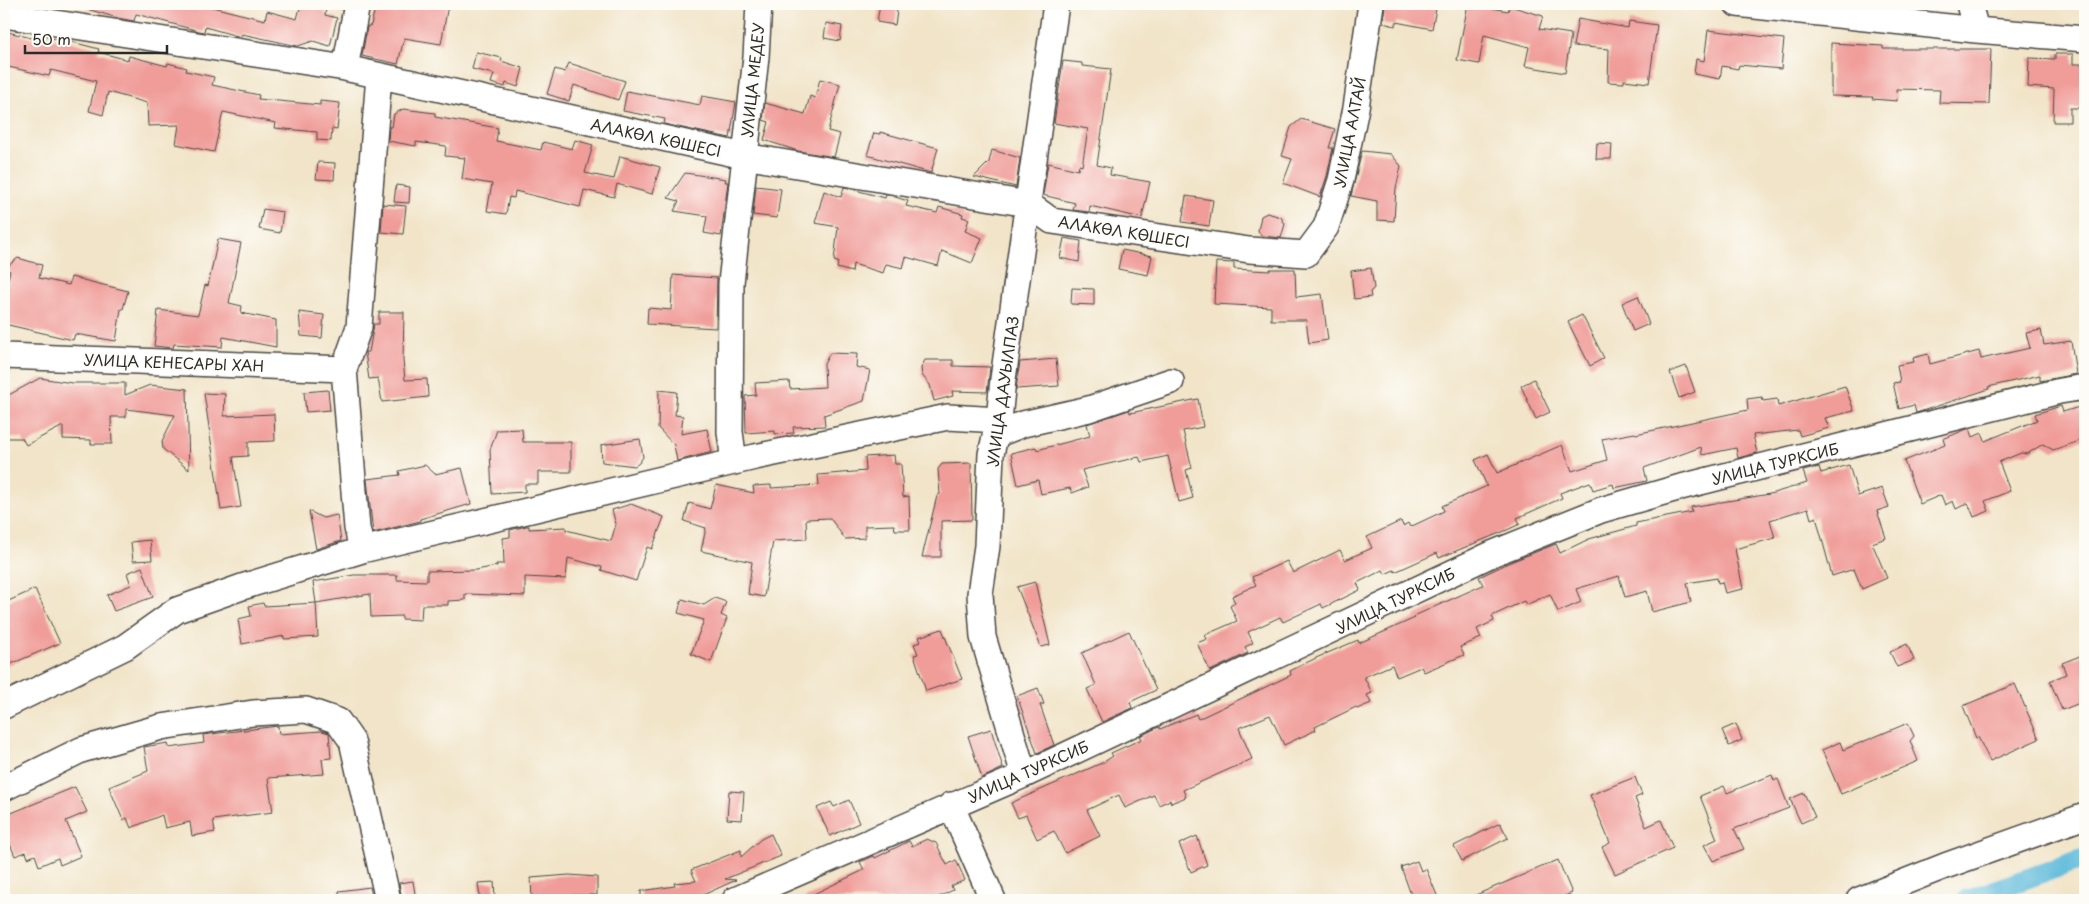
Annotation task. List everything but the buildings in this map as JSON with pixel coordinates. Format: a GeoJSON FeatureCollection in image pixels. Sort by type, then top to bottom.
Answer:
{"type":"FeatureCollection","features":[{"type":"Feature","properties":{"kind":"street"},"geometry":{"type":"LineString","coordinates":[[345,68],[357,4]]}},
{"type":"Feature","properties":{"kind":"street","name":"УЛИЦА МЕДЕУ"},"geometry":{"type":"LineString","coordinates":[[734,462],[730,432],[731,283],[756,57],[759,4]]}},
{"type":"Feature","properties":{"kind":"street","name":"УЛИЦА ДАУЫЛПАЗ"},"geometry":{"type":"LineString","coordinates":[[1024,775],[983,637],[980,594],[987,546],[991,454],[997,428],[1002,379],[1056,4]]}},
{"type":"Feature","properties":{"kind":"street","name":"УЛИЦА АЛТАЙ"},"geometry":{"type":"LineString","coordinates":[[1306,254],[1326,227],[1341,180],[1356,108],[1371,4]]}},
{"type":"Feature","properties":{"kind":"street"},"geometry":{"type":"LineString","coordinates":[[1737,4],[1976,30],[2085,39]]}},
{"type":"Feature","properties":{"kind":"street"},"geometry":{"type":"LineString","coordinates":[[1969,4],[1976,30]]}},
{"type":"Feature","properties":{"kind":"street","name":"АЛАКӨЛ КӨШЕСІ"},"geometry":{"type":"LineString","coordinates":[[4,15],[345,68],[744,156],[1028,204],[1052,221],[1249,250],[1306,254]]}},
{"type":"Feature","properties":{"kind":"street"},"geometry":{"type":"LineString","coordinates":[[362,550],[357,528],[344,369],[358,327],[379,76]]}},
{"type":"Feature","properties":{"kind":"street","name":"УЛИЦА КЕНЕСАРЫ ХАН"},"geometry":{"type":"LineString","coordinates":[[4,356],[344,369]]}},
{"type":"Feature","properties":{"kind":"street"},"geometry":{"type":"LineString","coordinates":[[4,706],[125,647],[177,610],[242,587],[362,550],[734,462],[948,417],[997,428],[1024,424],[1089,409],[1171,381]]}},
{"type":"Feature","properties":{"kind":"street","name":"УЛИЦА ТУРКСИБ"},"geometry":{"type":"LineString","coordinates":[[735,900],[1024,775],[1494,553],[1600,510],[1681,487],[2060,391],[2085,387]]}},
{"type":"Feature","properties":{"kind":"street"},"geometry":{"type":"LineString","coordinates":[[4,788],[82,750],[161,727],[253,713],[306,710],[338,721],[352,741],[388,900]]}},
{"type":"Feature","properties":{"kind":"street"},"geometry":{"type":"LineString","coordinates":[[951,805],[993,900]]}},
{"type":"Feature","properties":{"kind":"street"},"geometry":{"type":"LineString","coordinates":[[1859,900],[1945,866],[2085,816]]}},
{"type":"Feature","properties":{"kind":"waterway"},"geometry":{"type":"LineString","coordinates":[[1966,900],[2085,858]]}}]}
